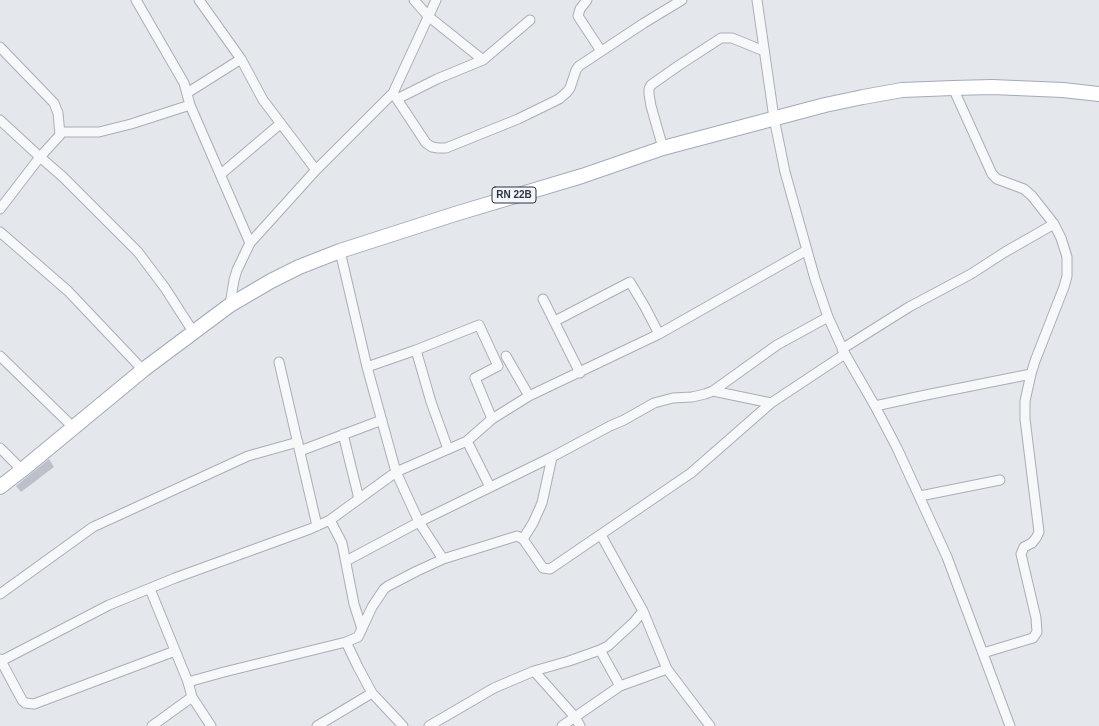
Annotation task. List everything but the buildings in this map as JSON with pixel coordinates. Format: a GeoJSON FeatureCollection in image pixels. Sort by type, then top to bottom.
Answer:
{"type":"FeatureCollection","features":[{"type":"Feature","properties":{"kind":"main road","name":"RN 22B"},"geometry":{"type":"LineString","coordinates":[[0,487],[143,370],[230,305],[271,281],[299,267],[340,251],[582,176],[663,148],[774,118],[863,97],[902,90],[992,87],[1063,90],[1099,94]]}},
{"type":"Feature","properties":{"kind":"street"},"geometry":{"type":"LineString","coordinates":[[136,0],[184,83],[190,105],[250,243]]}},
{"type":"Feature","properties":{"kind":"street"},"geometry":{"type":"LineString","coordinates":[[199,0],[240,59],[263,100],[316,170]]}},
{"type":"Feature","properties":{"kind":"street"},"geometry":{"type":"LineString","coordinates":[[414,0],[428,16],[483,60]]}},
{"type":"Feature","properties":{"kind":"street"},"geometry":{"type":"LineString","coordinates":[[395,96],[436,0]]}},
{"type":"Feature","properties":{"kind":"street"},"geometry":{"type":"LineString","coordinates":[[587,0],[580,9],[578,16],[601,51]]}},
{"type":"Feature","properties":{"kind":"street"},"geometry":{"type":"LineString","coordinates":[[395,96],[426,143],[432,147],[446,148],[518,119],[559,98],[570,88],[576,70],[579,66],[682,0]]}},
{"type":"Feature","properties":{"kind":"street"},"geometry":{"type":"LineString","coordinates":[[756,0],[774,118],[785,172],[815,279],[828,317],[843,351],[875,406],[920,496],[947,558],[1010,726]]}},
{"type":"Feature","properties":{"kind":"street"},"geometry":{"type":"LineString","coordinates":[[230,305],[237,270],[250,243],[316,170],[395,96],[483,60],[530,20]]}},
{"type":"Feature","properties":{"kind":"street"},"geometry":{"type":"LineString","coordinates":[[663,148],[651,106],[649,89],[651,85],[720,38],[732,38],[764,51]]}},
{"type":"Feature","properties":{"kind":"street"},"geometry":{"type":"LineString","coordinates":[[0,47],[39,85],[54,103],[58,109],[60,132],[58,138],[40,157],[0,209]]}},
{"type":"Feature","properties":{"kind":"street"},"geometry":{"type":"LineString","coordinates":[[187,93],[240,59]]}},
{"type":"Feature","properties":{"kind":"street"},"geometry":{"type":"LineString","coordinates":[[953,88],[992,174],[997,179],[1024,189],[1032,196],[1054,224],[1061,238],[1067,257],[1067,276],[1031,374],[1025,401],[1025,419],[1039,532],[1032,543],[1024,547],[1021,554],[1036,618],[1037,632],[1033,638],[983,653]]}},
{"type":"Feature","properties":{"kind":"street"},"geometry":{"type":"LineString","coordinates":[[60,132],[99,132],[131,124],[190,105]]}},
{"type":"Feature","properties":{"kind":"street"},"geometry":{"type":"LineString","coordinates":[[0,120],[63,177],[138,252],[165,288],[194,333]]}},
{"type":"Feature","properties":{"kind":"street"},"geometry":{"type":"LineString","coordinates":[[221,174],[280,124]]}},
{"type":"Feature","properties":{"kind":"street"},"geometry":{"type":"LineString","coordinates":[[188,682],[346,642],[358,637],[367,616],[380,594],[388,586],[443,559],[514,536],[522,539],[543,568],[550,569],[691,473],[771,403],[843,351],[909,307],[971,274],[1005,252],[1054,224]]}},
{"type":"Feature","properties":{"kind":"street"},"geometry":{"type":"LineString","coordinates":[[0,232],[68,291],[143,370]]}},
{"type":"Feature","properties":{"kind":"street"},"geometry":{"type":"LineString","coordinates":[[175,651],[34,704],[25,703],[22,700],[0,660],[109,605],[330,520],[396,472],[467,441],[492,419],[529,396],[659,334],[807,250]]}},
{"type":"Feature","properties":{"kind":"street"},"geometry":{"type":"LineString","coordinates":[[340,251],[367,367],[396,472],[419,522],[443,559]]}},
{"type":"Feature","properties":{"kind":"street"},"geometry":{"type":"LineString","coordinates":[[555,321],[630,282],[659,334]]}},
{"type":"Feature","properties":{"kind":"street"},"geometry":{"type":"LineString","coordinates":[[542,299],[555,321],[580,373]]}},
{"type":"Feature","properties":{"kind":"street"},"geometry":{"type":"LineString","coordinates":[[346,561],[419,522],[552,457],[654,403],[673,398],[692,397],[713,391],[777,345],[828,317]]}},
{"type":"Feature","properties":{"kind":"street"},"geometry":{"type":"LineString","coordinates":[[367,367],[416,350],[479,325],[498,366],[475,378],[492,419]]}},
{"type":"Feature","properties":{"kind":"street"},"geometry":{"type":"LineString","coordinates":[[416,350],[431,402],[448,449]]}},
{"type":"Feature","properties":{"kind":"street"},"geometry":{"type":"LineString","coordinates":[[0,356],[74,428]]}},
{"type":"Feature","properties":{"kind":"street"},"geometry":{"type":"LineString","coordinates":[[506,356],[529,396]]}},
{"type":"Feature","properties":{"kind":"street"},"geometry":{"type":"LineString","coordinates":[[279,362],[317,526]]}},
{"type":"Feature","properties":{"kind":"street"},"geometry":{"type":"LineString","coordinates":[[875,406],[1031,374]]}},
{"type":"Feature","properties":{"kind":"street"},"geometry":{"type":"LineString","coordinates":[[713,391],[771,403]]}},
{"type":"Feature","properties":{"kind":"street"},"geometry":{"type":"LineString","coordinates":[[0,594],[93,527],[248,456],[299,446],[343,434],[382,420]]}},
{"type":"Feature","properties":{"kind":"street"},"geometry":{"type":"LineString","coordinates":[[343,434],[359,499]]}},
{"type":"Feature","properties":{"kind":"street"},"geometry":{"type":"LineString","coordinates":[[467,441],[490,487]]}},
{"type":"Feature","properties":{"kind":"street"},"geometry":{"type":"LineString","coordinates":[[0,448],[22,470]]}},
{"type":"Feature","properties":{"kind":"street"},"geometry":{"type":"LineString","coordinates":[[522,539],[533,523],[542,503],[552,457]]}},
{"type":"Feature","properties":{"kind":"street"},"geometry":{"type":"LineString","coordinates":[[920,496],[1000,480]]}},
{"type":"Feature","properties":{"kind":"street"},"geometry":{"type":"LineString","coordinates":[[330,520],[342,543],[354,604],[362,629]]}},
{"type":"Feature","properties":{"kind":"street"},"geometry":{"type":"LineString","coordinates":[[601,535],[643,611],[667,669],[710,726]]}},
{"type":"Feature","properties":{"kind":"street"},"geometry":{"type":"LineString","coordinates":[[150,588],[188,682],[192,697],[211,726]]}},
{"type":"Feature","properties":{"kind":"street"},"geometry":{"type":"LineString","coordinates":[[429,726],[494,688],[534,670],[570,661],[608,646],[634,622],[643,611]]}},
{"type":"Feature","properties":{"kind":"street"},"geometry":{"type":"LineString","coordinates":[[346,642],[372,693],[403,726]]}},
{"type":"Feature","properties":{"kind":"street"},"geometry":{"type":"LineString","coordinates":[[600,650],[620,686]]}},
{"type":"Feature","properties":{"kind":"street"},"geometry":{"type":"LineString","coordinates":[[562,726],[620,686],[667,669]]}},
{"type":"Feature","properties":{"kind":"street"},"geometry":{"type":"LineString","coordinates":[[534,670],[575,717],[580,726]]}},
{"type":"Feature","properties":{"kind":"street"},"geometry":{"type":"LineString","coordinates":[[317,726],[372,693]]}},
{"type":"Feature","properties":{"kind":"street"},"geometry":{"type":"LineString","coordinates":[[152,726],[192,697]]}}]}
